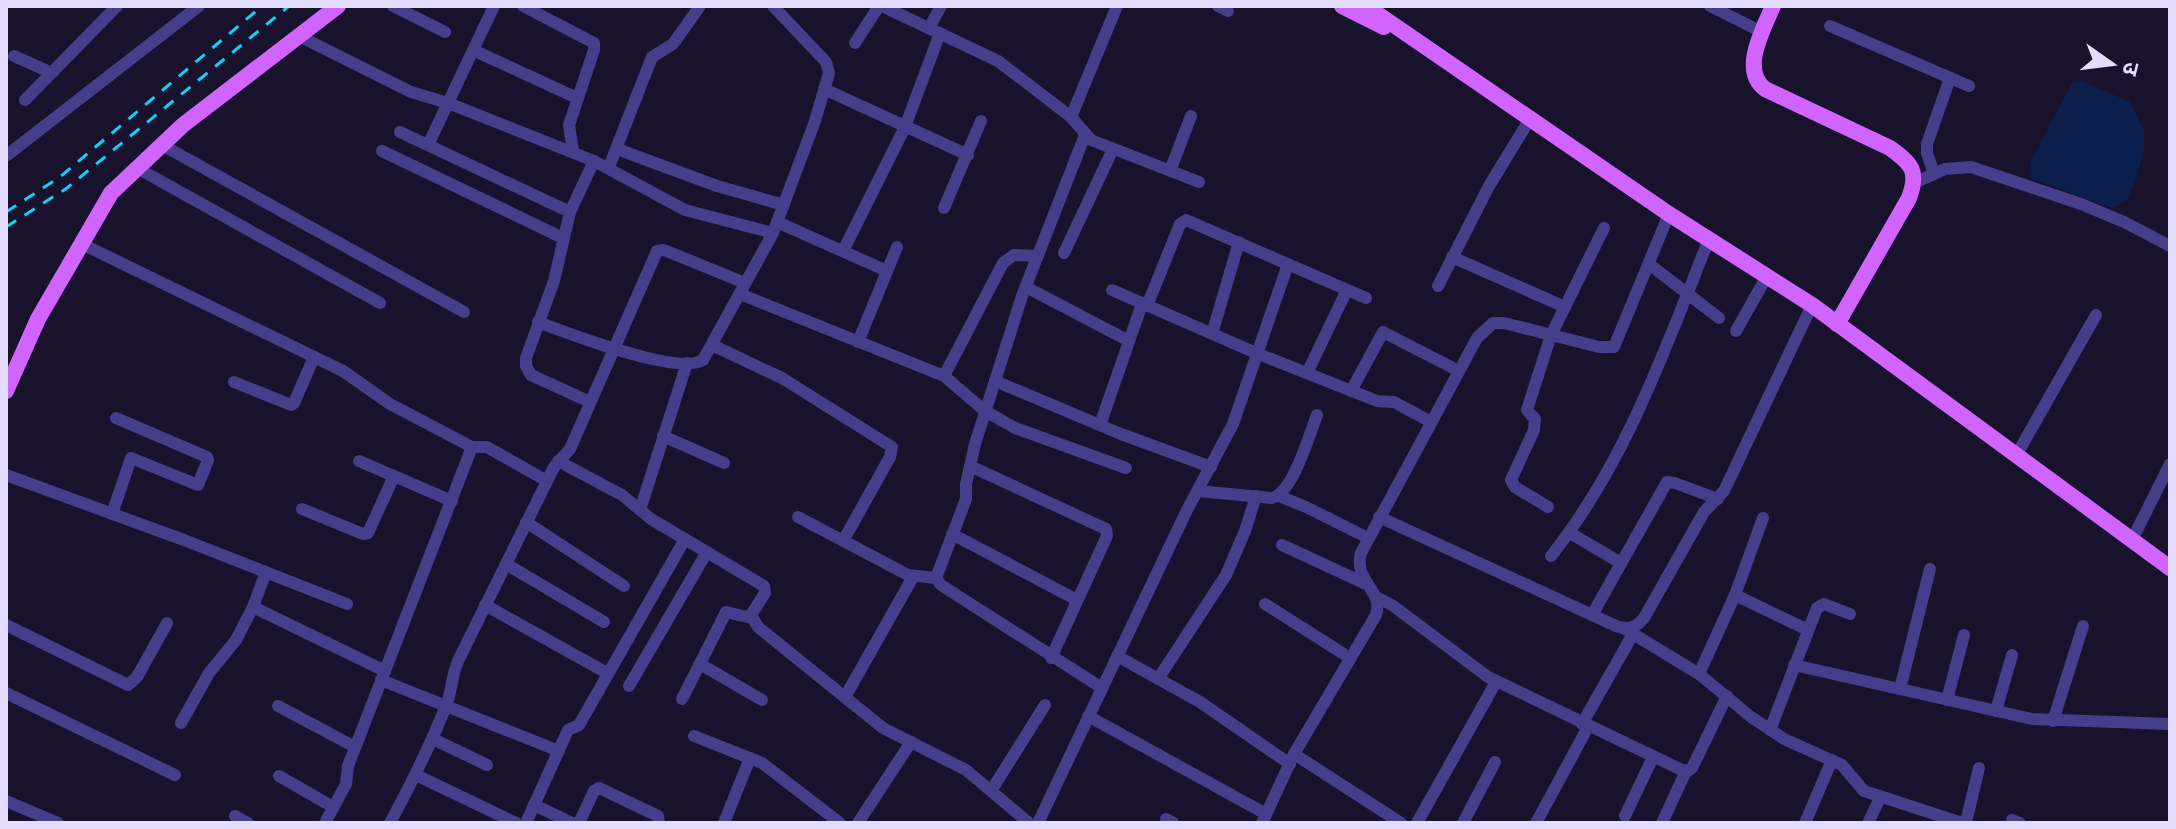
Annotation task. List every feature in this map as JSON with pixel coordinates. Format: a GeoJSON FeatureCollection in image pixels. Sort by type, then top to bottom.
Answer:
{"type":"FeatureCollection","features":[{"type":"Feature","properties":{"kind":"main road"},"geometry":{"type":"LineString","coordinates":[[6,391],[38,319],[111,193],[183,125],[338,6]]}},
{"type":"Feature","properties":{"kind":"main road"},"geometry":{"type":"LineString","coordinates":[[1342,6],[1377,25],[1404,33]]}},
{"type":"Feature","properties":{"kind":"main road"},"geometry":{"type":"LineString","coordinates":[[1366,6],[1669,214],[1812,305],[2170,568]]}},
{"type":"Feature","properties":{"kind":"main road"},"geometry":{"type":"LineString","coordinates":[[1384,6],[1404,33]]}},
{"type":"Feature","properties":{"kind":"main road"},"geometry":{"type":"LineString","coordinates":[[1773,6],[1762,32],[1753,74],[1756,82],[1890,148],[1905,159],[1913,170],[1914,183],[1909,198],[1837,324]]}},
{"type":"Feature","properties":{"kind":"street"},"geometry":{"type":"LineString","coordinates":[[25,100],[117,6]]}},
{"type":"Feature","properties":{"kind":"street"},"geometry":{"type":"LineString","coordinates":[[6,156],[199,6]]}},
{"type":"Feature","properties":{"kind":"street"},"geometry":{"type":"LineString","coordinates":[[393,6],[445,32]]}},
{"type":"Feature","properties":{"kind":"street"},"geometry":{"type":"LineString","coordinates":[[428,145],[494,6]]}},
{"type":"Feature","properties":{"kind":"street"},"geometry":{"type":"LineString","coordinates":[[523,6],[594,43],[569,125],[573,151]]}},
{"type":"Feature","properties":{"kind":"street"},"geometry":{"type":"LineString","coordinates":[[609,167],[652,57],[673,44],[700,6]]}},
{"type":"Feature","properties":{"kind":"street"},"geometry":{"type":"LineString","coordinates":[[538,322],[634,355],[699,363],[712,345],[775,228],[829,73],[826,62],[773,6]]}},
{"type":"Feature","properties":{"kind":"street"},"geometry":{"type":"LineString","coordinates":[[855,43],[880,6],[998,61],[1071,117],[1085,135],[1199,182]]}},
{"type":"Feature","properties":{"kind":"street"},"geometry":{"type":"LineString","coordinates":[[843,251],[905,127],[941,6]]}},
{"type":"Feature","properties":{"kind":"street"},"geometry":{"type":"LineString","coordinates":[[1071,117],[1117,6]]}},
{"type":"Feature","properties":{"kind":"street"},"geometry":{"type":"LineString","coordinates":[[1710,6],[1762,32]]}},
{"type":"Feature","properties":{"kind":"street"},"geometry":{"type":"LineString","coordinates":[[1830,26],[1969,86]]}},
{"type":"Feature","properties":{"kind":"street"},"geometry":{"type":"LineString","coordinates":[[299,36],[411,92],[448,103],[609,167],[693,214],[775,228],[843,251],[887,271]]}},
{"type":"Feature","properties":{"kind":"street"},"geometry":{"type":"LineString","coordinates":[[473,50],[577,98]]}},
{"type":"Feature","properties":{"kind":"street"},"geometry":{"type":"LineString","coordinates":[[14,56],[52,73]]}},
{"type":"Feature","properties":{"kind":"street"},"geometry":{"type":"LineString","coordinates":[[1934,174],[1927,144],[1950,78]]}},
{"type":"Feature","properties":{"kind":"street"},"geometry":{"type":"LineString","coordinates":[[824,89],[968,155]]}},
{"type":"Feature","properties":{"kind":"street"},"geometry":{"type":"LineString","coordinates":[[1170,171],[1191,116]]}},
{"type":"Feature","properties":{"kind":"street"},"geometry":{"type":"LineString","coordinates":[[1438,286],[1489,186],[1530,119]]}},
{"type":"Feature","properties":{"kind":"street"},"geometry":{"type":"LineString","coordinates":[[944,208],[981,121]]}},
{"type":"Feature","properties":{"kind":"street"},"geometry":{"type":"LineString","coordinates":[[400,132],[570,212]]}},
{"type":"Feature","properties":{"kind":"street"},"geometry":{"type":"LineString","coordinates":[[936,578],[966,499],[966,484],[985,411],[1026,287],[1085,135]]}},
{"type":"Feature","properties":{"kind":"street"},"geometry":{"type":"LineString","coordinates":[[162,145],[464,312]]}},
{"type":"Feature","properties":{"kind":"street"},"geometry":{"type":"LineString","coordinates":[[617,149],[717,186],[784,205]]}},
{"type":"Feature","properties":{"kind":"street"},"geometry":{"type":"LineString","coordinates":[[1064,253],[1113,149]]}},
{"type":"Feature","properties":{"kind":"street"},"geometry":{"type":"LineString","coordinates":[[382,151],[563,238]]}},
{"type":"Feature","properties":{"kind":"street"},"geometry":{"type":"LineString","coordinates":[[590,402],[531,375],[526,358],[554,281],[570,212],[594,161]]}},
{"type":"Feature","properties":{"kind":"street"},"geometry":{"type":"LineString","coordinates":[[1914,183],[1945,169],[1971,167],[2081,204],[2170,246]]}},
{"type":"Feature","properties":{"kind":"street"},"geometry":{"type":"LineString","coordinates":[[137,168],[380,303]]}},
{"type":"Feature","properties":{"kind":"street"},"geometry":{"type":"LineString","coordinates":[[1088,716],[1264,818],[1292,759],[1376,615],[1376,597],[1359,571],[1358,563],[1379,517],[1477,338],[1493,323],[1504,323],[1599,347],[1614,347],[1669,214]]}},
{"type":"Feature","properties":{"kind":"street"},"geometry":{"type":"LineString","coordinates":[[1100,425],[1129,341],[1184,220],[1366,298]]}},
{"type":"Feature","properties":{"kind":"street"},"geometry":{"type":"LineString","coordinates":[[1548,507],[1515,487],[1511,480],[1534,430],[1535,419],[1527,410],[1551,335],[1604,228]]}},
{"type":"Feature","properties":{"kind":"street"},"geometry":{"type":"LineString","coordinates":[[1551,556],[1570,533],[1628,432],[1709,239]]}},
{"type":"Feature","properties":{"kind":"street"},"geometry":{"type":"LineString","coordinates":[[1212,334],[1239,242]]}},
{"type":"Feature","properties":{"kind":"street"},"geometry":{"type":"LineString","coordinates":[[82,244],[343,371],[410,416],[472,447],[487,447],[547,481]]}},
{"type":"Feature","properties":{"kind":"street"},"geometry":{"type":"LineString","coordinates":[[858,342],[897,247]]}},
{"type":"Feature","properties":{"kind":"street"},"geometry":{"type":"LineString","coordinates":[[390,823],[433,739],[452,687],[453,673],[547,481],[558,461],[570,449],[612,349],[660,249],[858,342],[944,376],[985,411],[1027,434],[1126,468]]}},
{"type":"Feature","properties":{"kind":"street"},"geometry":{"type":"LineString","coordinates":[[944,376],[1003,263],[1014,255],[1038,256]]}},
{"type":"Feature","properties":{"kind":"street"},"geometry":{"type":"LineString","coordinates":[[1452,257],[1565,307]]}},
{"type":"Feature","properties":{"kind":"street"},"geometry":{"type":"LineString","coordinates":[[1038,823],[1233,424],[1288,264]]}},
{"type":"Feature","properties":{"kind":"street"},"geometry":{"type":"LineString","coordinates":[[1649,264],[1719,318]]}},
{"type":"Feature","properties":{"kind":"street"},"geometry":{"type":"LineString","coordinates":[[1736,331],[1767,276]]}},
{"type":"Feature","properties":{"kind":"street"},"geometry":{"type":"LineString","coordinates":[[1026,287],[1129,341]]}},
{"type":"Feature","properties":{"kind":"street"},"geometry":{"type":"LineString","coordinates":[[1112,290],[1351,391],[1377,401],[1394,402],[1431,422]]}},
{"type":"Feature","properties":{"kind":"street"},"geometry":{"type":"LineString","coordinates":[[1307,373],[1347,290]]}},
{"type":"Feature","properties":{"kind":"street"},"geometry":{"type":"LineString","coordinates":[[1536,823],[1629,631],[1644,618],[1704,512],[1718,499],[1729,482],[1812,305]]}},
{"type":"Feature","properties":{"kind":"street"},"geometry":{"type":"LineString","coordinates":[[2017,454],[2096,315]]}},
{"type":"Feature","properties":{"kind":"street"},"geometry":{"type":"LineString","coordinates":[[1351,391],[1383,332],[1459,371]]}},
{"type":"Feature","properties":{"kind":"street"},"geometry":{"type":"LineString","coordinates":[[712,345],[796,386],[892,447],[890,457],[843,541]]}},
{"type":"Feature","properties":{"kind":"street"},"geometry":{"type":"LineString","coordinates":[[234,382],[291,405],[314,357]]}},
{"type":"Feature","properties":{"kind":"street"},"geometry":{"type":"LineString","coordinates":[[640,510],[687,363]]}},
{"type":"Feature","properties":{"kind":"street"},"geometry":{"type":"LineString","coordinates":[[995,381],[1211,467]]}},
{"type":"Feature","properties":{"kind":"street"},"geometry":{"type":"LineString","coordinates":[[1279,496],[1290,482],[1317,415]]}},
{"type":"Feature","properties":{"kind":"street"},"geometry":{"type":"LineString","coordinates":[[112,514],[131,458],[198,485],[208,460],[116,418]]}},
{"type":"Feature","properties":{"kind":"street"},"geometry":{"type":"LineString","coordinates":[[663,436],[724,463]]}},
{"type":"Feature","properties":{"kind":"street"},"geometry":{"type":"LineString","coordinates":[[325,823],[346,784],[355,747],[472,447]]}},
{"type":"Feature","properties":{"kind":"street"},"geometry":{"type":"LineString","coordinates":[[359,461],[452,501]]}},
{"type":"Feature","properties":{"kind":"street"},"geometry":{"type":"LineString","coordinates":[[558,461],[622,495],[685,539],[764,586],[765,593],[752,613],[758,627],[883,728],[966,770],[1029,823]]}},
{"type":"Feature","properties":{"kind":"street"},"geometry":{"type":"LineString","coordinates":[[2132,540],[2170,464]]}},
{"type":"Feature","properties":{"kind":"street"},"geometry":{"type":"LineString","coordinates":[[970,466],[1106,529],[1107,536],[1051,658]]}},
{"type":"Feature","properties":{"kind":"street"},"geometry":{"type":"LineString","coordinates":[[6,475],[347,604]]}},
{"type":"Feature","properties":{"kind":"street"},"geometry":{"type":"LineString","coordinates":[[302,509],[363,534],[368,533],[394,476]]}},
{"type":"Feature","properties":{"kind":"street"},"geometry":{"type":"LineString","coordinates":[[1592,615],[1667,482],[1718,499]]}},
{"type":"Feature","properties":{"kind":"street"},"geometry":{"type":"LineString","coordinates":[[1198,491],[1279,496],[1368,538]]}},
{"type":"Feature","properties":{"kind":"street"},"geometry":{"type":"LineString","coordinates":[[1158,679],[1226,575],[1256,496]]}},
{"type":"Feature","properties":{"kind":"street"},"geometry":{"type":"LineString","coordinates":[[798,517],[913,577],[936,578]]}},
{"type":"Feature","properties":{"kind":"street"},"geometry":{"type":"LineString","coordinates":[[1379,517],[1629,631],[1699,674],[1784,739],[1832,760],[1847,770],[1864,791],[1880,798],[1962,823],[1967,818],[1979,768]]}},
{"type":"Feature","properties":{"kind":"street"},"geometry":{"type":"LineString","coordinates":[[1699,674],[1735,595],[1763,518]]}},
{"type":"Feature","properties":{"kind":"street"},"geometry":{"type":"LineString","coordinates":[[526,522],[624,586]]}},
{"type":"Feature","properties":{"kind":"street"},"geometry":{"type":"LineString","coordinates":[[1570,533],[1621,563]]}},
{"type":"Feature","properties":{"kind":"street"},"geometry":{"type":"LineString","coordinates":[[952,534],[1077,600]]}},
{"type":"Feature","properties":{"kind":"street"},"geometry":{"type":"LineString","coordinates":[[526,823],[568,730],[579,725],[685,539]]}},
{"type":"Feature","properties":{"kind":"street"},"geometry":{"type":"LineString","coordinates":[[1282,545],[1368,585]]}},
{"type":"Feature","properties":{"kind":"street"},"geometry":{"type":"LineString","coordinates":[[629,686],[707,552]]}},
{"type":"Feature","properties":{"kind":"street"},"geometry":{"type":"LineString","coordinates":[[506,564],[604,622]]}},
{"type":"Feature","properties":{"kind":"street"},"geometry":{"type":"LineString","coordinates":[[1900,689],[1930,569]]}},
{"type":"Feature","properties":{"kind":"street"},"geometry":{"type":"LineString","coordinates":[[181,723],[209,673],[236,640],[266,572]]}},
{"type":"Feature","properties":{"kind":"street"},"geometry":{"type":"LineString","coordinates":[[845,697],[913,577]]}},
{"type":"Feature","properties":{"kind":"street"},"geometry":{"type":"LineString","coordinates":[[936,578],[941,585],[1051,658],[1102,688]]}},
{"type":"Feature","properties":{"kind":"street"},"geometry":{"type":"LineString","coordinates":[[1735,595],[1808,630]]}},
{"type":"Feature","properties":{"kind":"street"},"geometry":{"type":"LineString","coordinates":[[1376,597],[1392,605],[1496,682],[1686,771]]}},
{"type":"Feature","properties":{"kind":"street"},"geometry":{"type":"LineString","coordinates":[[1265,604],[1350,658]]}},
{"type":"Feature","properties":{"kind":"street"},"geometry":{"type":"LineString","coordinates":[[485,605],[607,673]]}},
{"type":"Feature","properties":{"kind":"street"},"geometry":{"type":"LineString","coordinates":[[1770,730],[1820,605],[1850,614]]}},
{"type":"Feature","properties":{"kind":"street"},"geometry":{"type":"LineString","coordinates":[[253,607],[446,706],[559,751]]}},
{"type":"Feature","properties":{"kind":"street"},"geometry":{"type":"LineString","coordinates":[[682,699],[726,612],[752,618]]}},
{"type":"Feature","properties":{"kind":"street"},"geometry":{"type":"LineString","coordinates":[[6,625],[128,685],[137,677],[167,623]]}},
{"type":"Feature","properties":{"kind":"street"},"geometry":{"type":"LineString","coordinates":[[2053,721],[2083,626]]}},
{"type":"Feature","properties":{"kind":"street"},"geometry":{"type":"LineString","coordinates":[[1947,700],[1964,635]]}},
{"type":"Feature","properties":{"kind":"street"},"geometry":{"type":"LineString","coordinates":[[1996,711],[2012,655]]}},
{"type":"Feature","properties":{"kind":"street"},"geometry":{"type":"LineString","coordinates":[[1117,656],[1200,702],[1401,823]]}},
{"type":"Feature","properties":{"kind":"street"},"geometry":{"type":"LineString","coordinates":[[700,664],[762,700]]}},
{"type":"Feature","properties":{"kind":"street"},"geometry":{"type":"LineString","coordinates":[[1794,665],[2053,721],[2170,724]]}},
{"type":"Feature","properties":{"kind":"street"},"geometry":{"type":"LineString","coordinates":[[1417,823],[1496,682]]}},
{"type":"Feature","properties":{"kind":"street"},"geometry":{"type":"LineString","coordinates":[[6,693],[175,775]]}},
{"type":"Feature","properties":{"kind":"street"},"geometry":{"type":"LineString","coordinates":[[1662,823],[1727,696]]}},
{"type":"Feature","properties":{"kind":"street"},"geometry":{"type":"LineString","coordinates":[[991,791],[1045,705]]}},
{"type":"Feature","properties":{"kind":"street"},"geometry":{"type":"LineString","coordinates":[[278,706],[355,747]]}},
{"type":"Feature","properties":{"kind":"street"},"geometry":{"type":"LineString","coordinates":[[694,736],[773,770],[835,821]]}},
{"type":"Feature","properties":{"kind":"street"},"geometry":{"type":"LineString","coordinates":[[433,739],[487,765]]}},
{"type":"Feature","properties":{"kind":"street"},"geometry":{"type":"LineString","coordinates":[[858,823],[911,742]]}},
{"type":"Feature","properties":{"kind":"street"},"geometry":{"type":"LineString","coordinates":[[1625,816],[1653,757]]}},
{"type":"Feature","properties":{"kind":"street"},"geometry":{"type":"LineString","coordinates":[[724,823],[750,758]]}},
{"type":"Feature","properties":{"kind":"street"},"geometry":{"type":"LineString","coordinates":[[1805,823],[1832,760]]}},
{"type":"Feature","properties":{"kind":"street"},"geometry":{"type":"LineString","coordinates":[[1463,823],[1495,762]]}},
{"type":"Feature","properties":{"kind":"street"},"geometry":{"type":"LineString","coordinates":[[416,775],[516,823]]}},
{"type":"Feature","properties":{"kind":"street"},"geometry":{"type":"LineString","coordinates":[[279,776],[333,807]]}},
{"type":"Feature","properties":{"kind":"street"},"geometry":{"type":"LineString","coordinates":[[579,823],[594,791],[599,788],[658,816],[659,823]]}},
{"type":"Feature","properties":{"kind":"street"},"geometry":{"type":"LineString","coordinates":[[1868,823],[1880,798]]}},
{"type":"Feature","properties":{"kind":"street"},"geometry":{"type":"LineString","coordinates":[[6,801],[58,823]]}},
{"type":"Feature","properties":{"kind":"street"},"geometry":{"type":"LineString","coordinates":[[534,805],[572,823]]}},
{"type":"Feature","properties":{"kind":"street"},"geometry":{"type":"LineString","coordinates":[[235,816],[248,823]]}},
{"type":"Feature","properties":{"kind":"water"},"geometry":{"type":"Polygon","coordinates":[[[2083,81],[2130,102],[2144,131],[2144,148],[2136,180],[2127,200],[2111,208],[2032,179],[2029,170],[2072,83],[2083,81]]]}},
{"type":"Feature","properties":{"kind":"railway"},"geometry":{"type":"LineString","coordinates":[[6,212],[60,177],[262,6]]}},
{"type":"Feature","properties":{"kind":"railway"},"geometry":{"type":"LineString","coordinates":[[6,227],[67,188],[289,6]]}}]}
